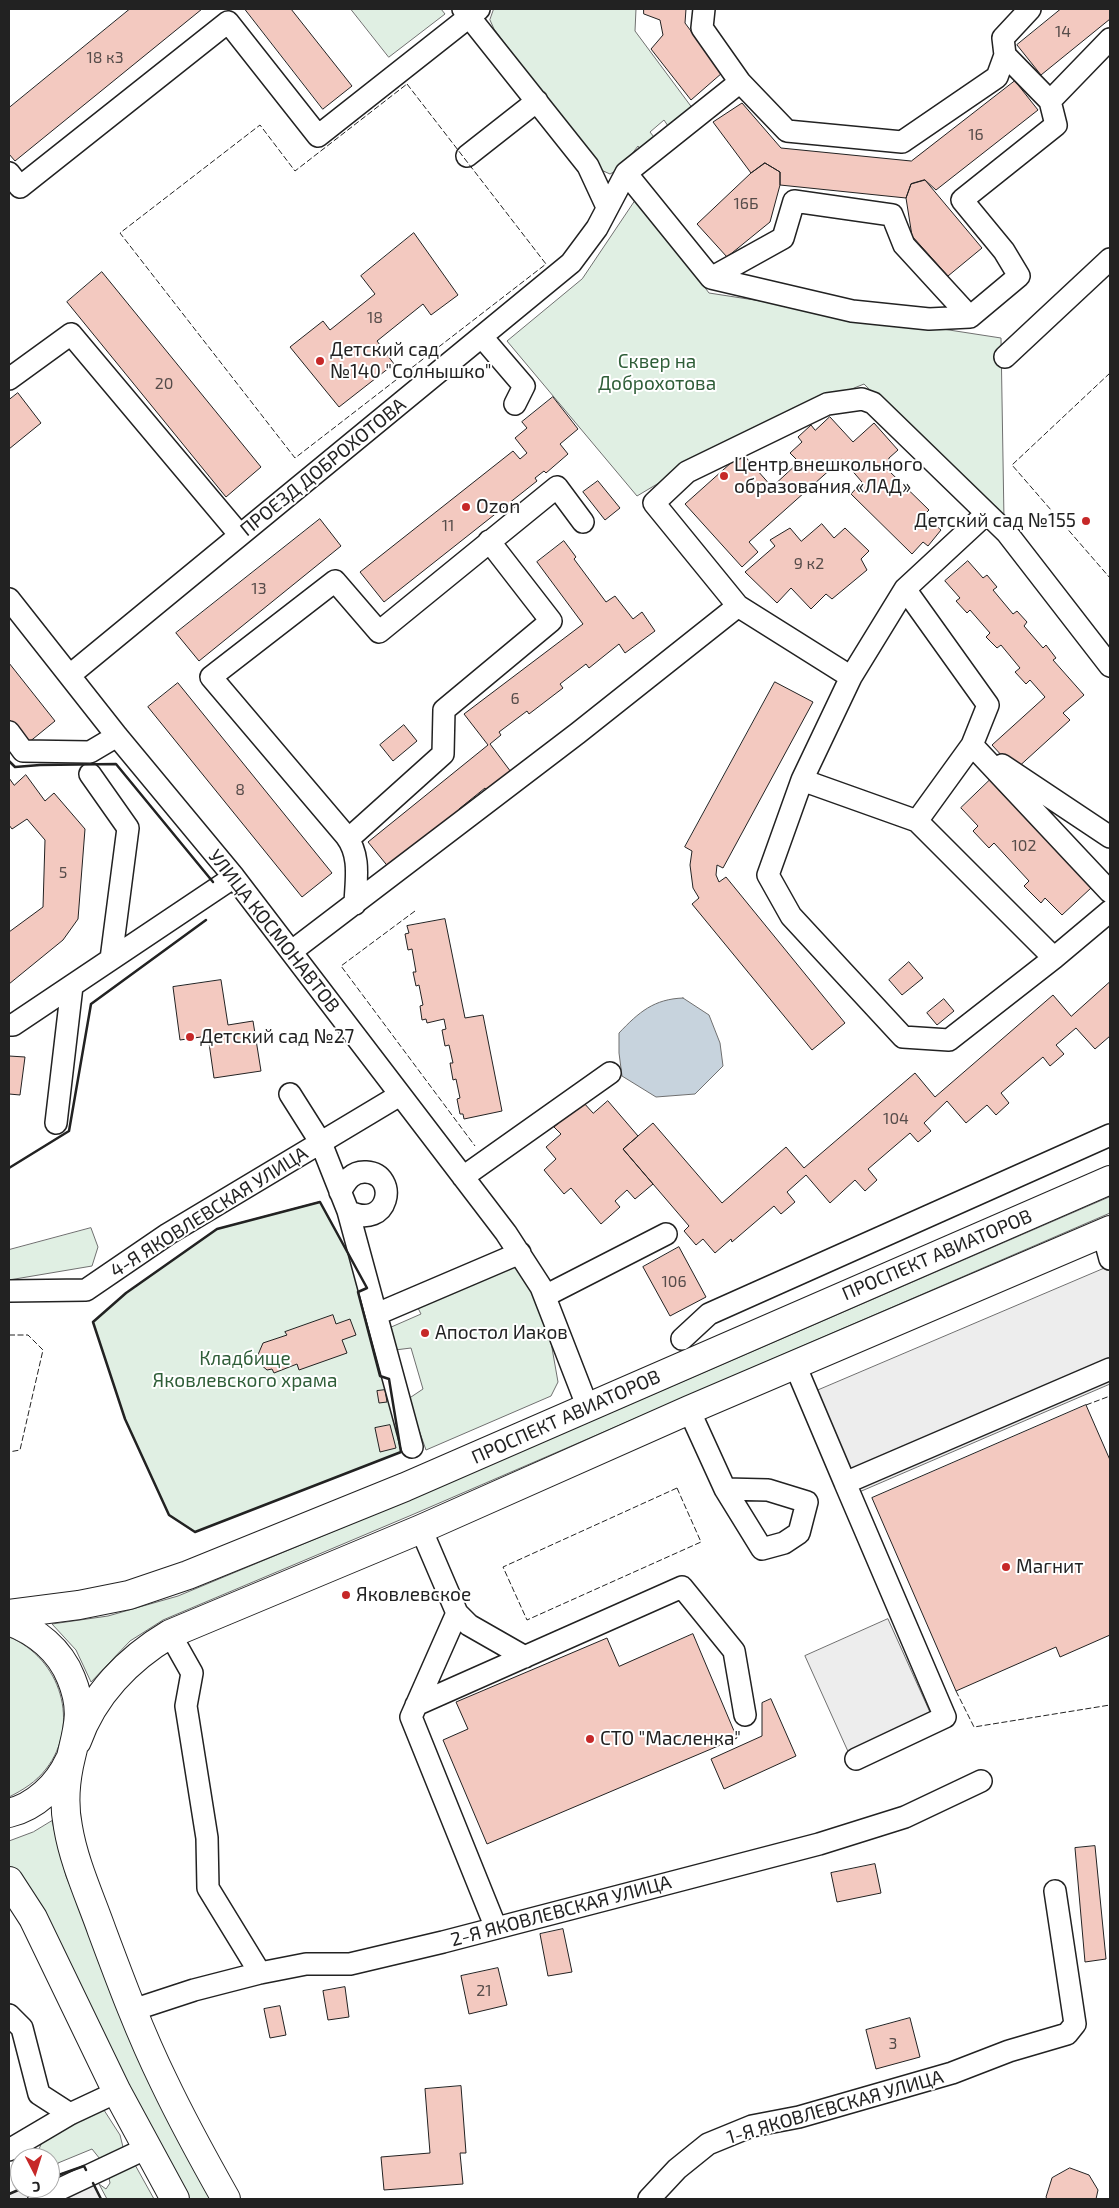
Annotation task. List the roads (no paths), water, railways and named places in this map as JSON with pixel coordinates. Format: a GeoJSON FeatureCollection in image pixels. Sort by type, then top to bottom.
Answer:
{"type":"FeatureCollection","features":[{"type":"Feature","properties":{"kind":"main road","name":"ПРОСПЕКТ АВИАТОРОВ"},"geometry":{"type":"LineString","coordinates":[[9,1614],[105,1600],[152,1589],[405,1487],[1110,1180]]}},
{"type":"Feature","properties":{"kind":"main road"},"geometry":{"type":"LineString","coordinates":[[9,1813],[31,1804],[46,1793],[58,1780],[93,1707],[115,1679],[140,1653],[170,1634],[421,1529],[689,1410],[1107,1231]]}},
{"type":"Feature","properties":{"kind":"main road"},"geometry":{"type":"LineString","coordinates":[[9,1621],[22,1626],[40,1637],[63,1661],[71,1677],[77,1694],[79,1710],[66,1799],[70,1839],[83,1881],[133,2010],[184,2123],[226,2199]]}},
{"type":"Feature","properties":{"kind":"main road"},"geometry":{"type":"LineString","coordinates":[[9,1881],[33,1918],[117,2092],[175,2199]]}},
{"type":"Feature","properties":{"kind":"street"},"geometry":{"type":"LineString","coordinates":[[704,9],[702,28],[740,82],[787,131],[902,142],[997,77],[1005,55],[1003,38],[1030,9]]}},
{"type":"Feature","properties":{"kind":"street"},"geometry":{"type":"LineString","coordinates":[[9,173],[20,188],[228,22],[318,136],[471,11],[536,101],[588,166],[607,207]]}},
{"type":"Feature","properties":{"kind":"street"},"geometry":{"type":"LineString","coordinates":[[1050,101],[1110,39]]}},
{"type":"Feature","properties":{"kind":"street"},"geometry":{"type":"LineString","coordinates":[[740,82],[626,173],[711,278],[852,311],[929,319],[970,317],[1019,276],[1004,251],[962,200],[1056,125],[1050,101],[1005,55]]}},
{"type":"Feature","properties":{"kind":"street"},"geometry":{"type":"LineString","coordinates":[[467,156],[536,101]]}},
{"type":"Feature","properties":{"kind":"street","name":"ПРОЕЗД ДОБРОХОТОВА"},"geometry":{"type":"LineString","coordinates":[[70,675],[239,534],[571,263],[597,228],[626,173]]}},
{"type":"Feature","properties":{"kind":"street"},"geometry":{"type":"LineString","coordinates":[[711,278],[783,238],[794,201],[892,215],[904,245],[970,317]]}},
{"type":"Feature","properties":{"kind":"street"},"geometry":{"type":"LineString","coordinates":[[1005,357],[1110,258]]}},
{"type":"Feature","properties":{"kind":"street"},"geometry":{"type":"LineString","coordinates":[[9,379],[71,334],[239,534]]}},
{"type":"Feature","properties":{"kind":"street"},"geometry":{"type":"LineString","coordinates":[[482,337],[524,386],[516,404]]}},
{"type":"Feature","properties":{"kind":"street"},"geometry":{"type":"LineString","coordinates":[[851,677],[738,606],[654,503],[687,472],[827,404],[862,399],[873,403],[1007,533],[1110,666]]}},
{"type":"Feature","properties":{"kind":"street"},"geometry":{"type":"LineString","coordinates":[[355,904],[356,866],[354,847],[211,678],[335,581],[379,632],[557,487],[583,522]]}},
{"type":"Feature","properties":{"kind":"street"},"geometry":{"type":"LineString","coordinates":[[986,514],[905,589],[851,677],[802,780],[768,876],[791,916],[902,1037],[949,1040],[1054,958],[1110,911]]}},
{"type":"Feature","properties":{"kind":"street"},"geometry":{"type":"LineString","coordinates":[[346,836],[354,834],[442,754],[444,710],[551,621],[489,541]]}},
{"type":"Feature","properties":{"kind":"street"},"geometry":{"type":"LineString","coordinates":[[905,589],[988,705],[972,744],[917,821]]}},
{"type":"Feature","properties":{"kind":"street","name":"УЛИЦА КОСМОНАВТОВ"},"geometry":{"type":"LineString","coordinates":[[9,599],[117,736],[234,877],[292,951],[520,1253],[545,1296],[588,1408]]}},
{"type":"Feature","properties":{"kind":"street"},"geometry":{"type":"LineString","coordinates":[[292,951],[578,733],[738,606]]}},
{"type":"Feature","properties":{"kind":"street"},"geometry":{"type":"LineString","coordinates":[[9,732],[23,751],[90,752],[117,736]]}},
{"type":"Feature","properties":{"kind":"street"},"geometry":{"type":"LineString","coordinates":[[972,744],[1110,837]]}},
{"type":"Feature","properties":{"kind":"street"},"geometry":{"type":"LineString","coordinates":[[972,744],[1110,892]]}},
{"type":"Feature","properties":{"kind":"street"},"geometry":{"type":"LineString","coordinates":[[90,774],[128,828],[112,960]]}},
{"type":"Feature","properties":{"kind":"street"},"geometry":{"type":"LineString","coordinates":[[802,780],[917,821],[1054,958]]}},
{"type":"Feature","properties":{"kind":"street"},"geometry":{"type":"LineString","coordinates":[[9,1025],[13,1025],[112,960],[234,877]]}},
{"type":"Feature","properties":{"kind":"street"},"geometry":{"type":"LineString","coordinates":[[56,1123],[72,986]]}},
{"type":"Feature","properties":{"kind":"street"},"geometry":{"type":"LineString","coordinates":[[463,1177],[610,1073]]}},
{"type":"Feature","properties":{"kind":"street"},"geometry":{"type":"LineString","coordinates":[[290,1094],[320,1143],[344,1201],[377,1314],[412,1447]]}},
{"type":"Feature","properties":{"kind":"street","name":"4-Я ЯКОВЛЕВСКАЯ УЛИЦА"},"geometry":{"type":"LineString","coordinates":[[9,1291],[86,1290],[168,1234],[400,1095]]}},
{"type":"Feature","properties":{"kind":"street"},"geometry":{"type":"LineString","coordinates":[[682,1339],[709,1314],[1110,1135]]}},
{"type":"Feature","properties":{"kind":"street"},"geometry":{"type":"LineString","coordinates":[[1107,1231],[1110,1259]]}},
{"type":"Feature","properties":{"kind":"street"},"geometry":{"type":"LineString","coordinates":[[545,1296],[666,1234]]}},
{"type":"Feature","properties":{"kind":"street"},"geometry":{"type":"LineString","coordinates":[[377,1314],[520,1253]]}},
{"type":"Feature","properties":{"kind":"street"},"geometry":{"type":"LineString","coordinates":[[795,1366],[945,1717],[856,1759]]}},
{"type":"Feature","properties":{"kind":"street"},"geometry":{"type":"LineString","coordinates":[[845,1483],[1110,1369]]}},
{"type":"Feature","properties":{"kind":"street"},"geometry":{"type":"LineString","coordinates":[[689,1410],[725,1489]]}},
{"type":"Feature","properties":{"kind":"street"},"geometry":{"type":"LineString","coordinates":[[421,1529],[458,1614],[469,1625],[525,1657]]}},
{"type":"Feature","properties":{"kind":"street"},"geometry":{"type":"LineString","coordinates":[[416,1705],[682,1587],[734,1651],[745,1715]]}},
{"type":"Feature","properties":{"kind":"street"},"geometry":{"type":"LineString","coordinates":[[458,1614],[411,1716],[496,1928]]}},
{"type":"Feature","properties":{"kind":"street"},"geometry":{"type":"LineString","coordinates":[[170,1634],[192,1673],[186,1706],[207,1838],[208,1888],[260,1973]]}},
{"type":"Feature","properties":{"kind":"street","name":"2-Я ЯКОВЛЕВСКАЯ УЛИЦА"},"geometry":{"type":"LineString","coordinates":[[133,2010],[194,1990],[260,1973],[306,1964],[350,1964],[818,1844],[904,1816],[981,1781]]}},
{"type":"Feature","properties":{"kind":"street","name":"1-Я ЯКОВЛЕВСКАЯ УЛИЦА"},"geometry":{"type":"LineString","coordinates":[[649,2199],[678,2169],[708,2144],[752,2126],[799,2117],[952,2073],[1009,2050],[1067,2034],[1075,2024],[1055,1891]]}},
{"type":"Feature","properties":{"kind":"street"},"geometry":{"type":"LineString","coordinates":[[9,2015],[22,2028],[39,2094],[70,2114]]}},
{"type":"Feature","properties":{"kind":"street"},"geometry":{"type":"LineString","coordinates":[[9,2150],[70,2114],[117,2092]]}},
{"type":"Feature","properties":{"kind":"street"},"geometry":{"type":"LineString","coordinates":[[39,2199],[147,2148]]}},
{"type":"Feature","properties":{"kind":"place","name":"Детский сад №140 \"Солнышко\""},"geometry":{"type":"Point","coordinates":[320,361]}},
{"type":"Feature","properties":{"kind":"place","name":"Центр внешкольного образования «ЛАД»"},"geometry":{"type":"Point","coordinates":[724,476]}},
{"type":"Feature","properties":{"kind":"place","name":"Ozon"},"geometry":{"type":"Point","coordinates":[466,507]}},
{"type":"Feature","properties":{"kind":"place","name":"Детский сад №155"},"geometry":{"type":"Point","coordinates":[1086,521]}},
{"type":"Feature","properties":{"kind":"place","name":"Детский сад №27"},"geometry":{"type":"Point","coordinates":[190,1037]}},
{"type":"Feature","properties":{"kind":"place","name":"Апостол Иаков"},"geometry":{"type":"Point","coordinates":[425,1333]}},
{"type":"Feature","properties":{"kind":"place","name":"Магнит"},"geometry":{"type":"Point","coordinates":[1006,1567]}},
{"type":"Feature","properties":{"kind":"place","name":"Яковлевское"},"geometry":{"type":"Point","coordinates":[346,1595]}},
{"type":"Feature","properties":{"kind":"place","name":"СТО \"Масленка\""},"geometry":{"type":"Point","coordinates":[590,1739]}},
{"type":"Feature","properties":{"kind":"park label","name":"Сквер на Доброхотова"},"geometry":{"type":"Point","coordinates":[657,373]}},
{"type":"Feature","properties":{"kind":"park label","name":"Кладбище Яковлевского храма"},"geometry":{"type":"Point","coordinates":[245,1370]}}]}
